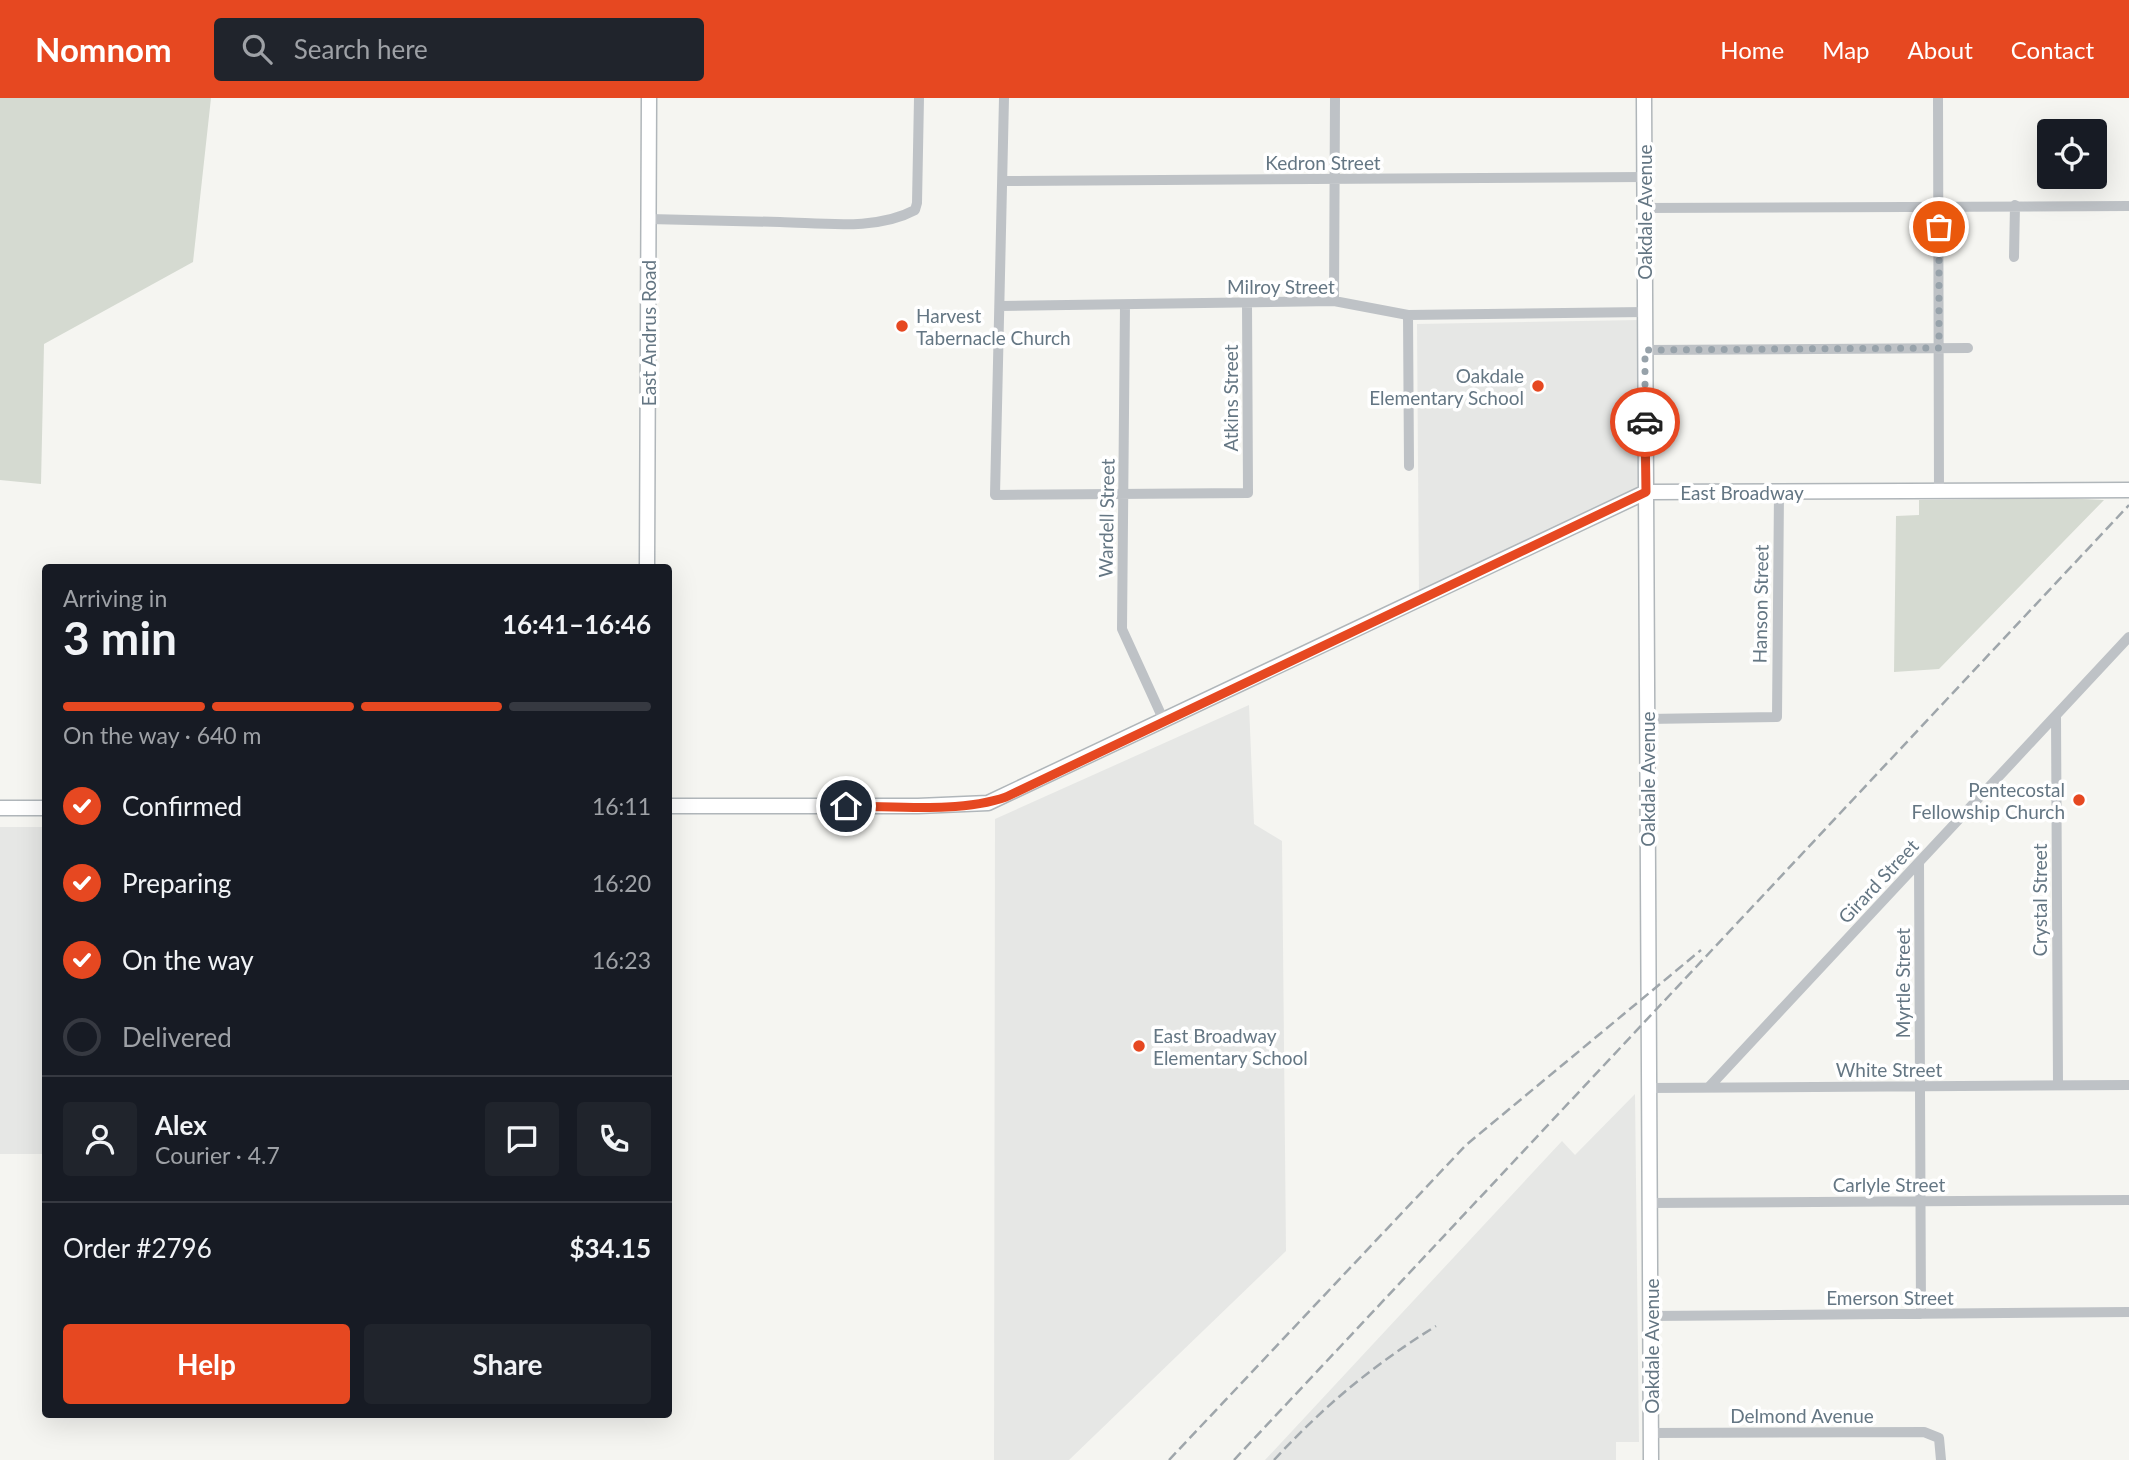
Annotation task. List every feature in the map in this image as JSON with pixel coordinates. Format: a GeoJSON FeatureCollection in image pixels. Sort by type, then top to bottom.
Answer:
{"type":"FeatureCollection","features":[{"type":"Feature","properties":{"kind":"street","name":"East Andrus Road"},"geometry":{"type":"LineString","coordinates":[[647,564],[649,98]]}},
{"type":"Feature","properties":{"kind":"street"},"geometry":{"type":"LineString","coordinates":[[649,219],[840,223],[885,220],[907,215],[915,210],[917,203],[919,98]]}},
{"type":"Feature","properties":{"kind":"street"},"geometry":{"type":"LineString","coordinates":[[1004,98],[995,495],[1125,494]]}},
{"type":"Feature","properties":{"kind":"street"},"geometry":{"type":"LineString","coordinates":[[1334,301],[1335,98]]}},
{"type":"Feature","properties":{"kind":"street","name":"Oakdale Avenue"},"geometry":{"type":"LineString","coordinates":[[1644,98],[1651,1460]]}},
{"type":"Feature","properties":{"kind":"street"},"geometry":{"type":"LineString","coordinates":[[1938,98],[1939,491]]}},
{"type":"Feature","properties":{"kind":"street","name":"Kedron Street"},"geometry":{"type":"LineString","coordinates":[[1003,181],[1644,177]]}},
{"type":"Feature","properties":{"kind":"street"},"geometry":{"type":"LineString","coordinates":[[2014,257],[2015,205]]}},
{"type":"Feature","properties":{"kind":"street"},"geometry":{"type":"LineString","coordinates":[[1644,208],[2129,206]]}},
{"type":"Feature","properties":{"kind":"street","name":"Milroy Street"},"geometry":{"type":"LineString","coordinates":[[1000,306],[1334,301],[1408,315],[1645,313]]}},
{"type":"Feature","properties":{"kind":"street","name":"Atkins Street"},"geometry":{"type":"LineString","coordinates":[[1125,494],[1248,493],[1247,303]]}},
{"type":"Feature","properties":{"kind":"street","name":"Wardell Street"},"geometry":{"type":"LineString","coordinates":[[1125,305],[1122,629],[1164,721]]}},
{"type":"Feature","properties":{"kind":"street"},"geometry":{"type":"LineString","coordinates":[[1408,315],[1409,466]]}},
{"type":"Feature","properties":{"kind":"street"},"geometry":{"type":"LineString","coordinates":[[1645,350],[1968,348]]}},
{"type":"Feature","properties":{"kind":"street","name":"East Broadway"},"geometry":{"type":"LineString","coordinates":[[672,806],[918,806],[988,803],[1646,492],[2129,490]]}},
{"type":"Feature","properties":{"kind":"street","name":"Hanson Street"},"geometry":{"type":"LineString","coordinates":[[1647,719],[1777,717],[1779,492]]}},
{"type":"Feature","properties":{"kind":"street","name":"Girard Street"},"geometry":{"type":"LineString","coordinates":[[1709,1087],[2129,637]]}},
{"type":"Feature","properties":{"kind":"street","name":"Crystal Street"},"geometry":{"type":"LineString","coordinates":[[2056,716],[2058,1085]]}},
{"type":"Feature","properties":{"kind":"street"},"geometry":{"type":"LineString","coordinates":[[0,808],[42,808]]}},
{"type":"Feature","properties":{"kind":"street","name":"Myrtle Street"},"geometry":{"type":"LineString","coordinates":[[1919,863],[1921,1314]]}},
{"type":"Feature","properties":{"kind":"street","name":"White Street"},"geometry":{"type":"LineString","coordinates":[[1649,1088],[2129,1085]]}},
{"type":"Feature","properties":{"kind":"street","name":"Carlyle Street"},"geometry":{"type":"LineString","coordinates":[[1650,1203],[2129,1200]]}},
{"type":"Feature","properties":{"kind":"street","name":"Emerson Street"},"geometry":{"type":"LineString","coordinates":[[1650,1316],[2129,1312]]}},
{"type":"Feature","properties":{"kind":"street","name":"Delmond Avenue"},"geometry":{"type":"LineString","coordinates":[[1651,1433],[1923,1432],[1939,1438],[1941,1455]]}},
{"type":"Feature","properties":{"kind":"shaded area"},"geometry":{"type":"Polygon","coordinates":[[[0,98],[211,98],[193,262],[44,344],[41,484],[0,480],[0,98]]]}},
{"type":"Feature","properties":{"kind":"shaded area"},"geometry":{"type":"Polygon","coordinates":[[[1640,320],[1640,490],[1419,596],[1417,324],[1640,320]]]}},
{"type":"Feature","properties":{"kind":"shaded area"},"geometry":{"type":"Polygon","coordinates":[[[1919,500],[2104,500],[1939,669],[1894,672],[1896,516],[1919,515],[1919,500]]]}},
{"type":"Feature","properties":{"kind":"shaded area","name":"East Broadway Elementary School"},"geometry":{"type":"Polygon","coordinates":[[[1249,705],[1254,824],[1282,841],[1286,1251],[1069,1460],[994,1460],[995,819],[1249,705]]]}},
{"type":"Feature","properties":{"kind":"shaded area"},"geometry":{"type":"Polygon","coordinates":[[[0,827],[42,827],[42,1154],[0,1154],[0,827]]]}},
{"type":"Feature","properties":{"kind":"shaded area"},"geometry":{"type":"Polygon","coordinates":[[[1635,1094],[1639,1442],[1616,1442],[1616,1460],[1265,1460],[1562,1141],[1575,1155],[1635,1094]]]}},
{"type":"Feature","properties":{"kind":"railway"},"geometry":{"type":"LineString","coordinates":[[1234,1460],[2129,505]]}},
{"type":"Feature","properties":{"kind":"railway"},"geometry":{"type":"LineString","coordinates":[[1169,1460],[1466,1145],[1701,950]]}},
{"type":"Feature","properties":{"kind":"railway"},"geometry":{"type":"LineString","coordinates":[[1274,1460],[1350,1387],[1436,1326]]}},
{"type":"Feature","properties":{"kind":"way so far"},"geometry":{"type":"LineString","coordinates":[[1645,422],[1645,350],[1939,348],[1939,227]]}},
{"type":"Feature","properties":{"kind":"place","name":"Harvest Tabernacle Church"},"geometry":{"type":"Point","coordinates":[902,326]}},
{"type":"Feature","properties":{"kind":"place","name":"Oakdale Elementary School"},"geometry":{"type":"Point","coordinates":[1538,386]}},
{"type":"Feature","properties":{"kind":"place","name":"Pentecostal Fellowship Church"},"geometry":{"type":"Point","coordinates":[2079,800]}},
{"type":"Feature","properties":{"kind":"place","name":"East Broadway Elementary School"},"geometry":{"type":"Point","coordinates":[1139,1046]}},
{"type":"Feature","properties":{"kind":"route"},"geometry":{"type":"LineString","coordinates":[[846,806],[988,803],[1006,797],[1646,492],[1645,422]]}}]}
